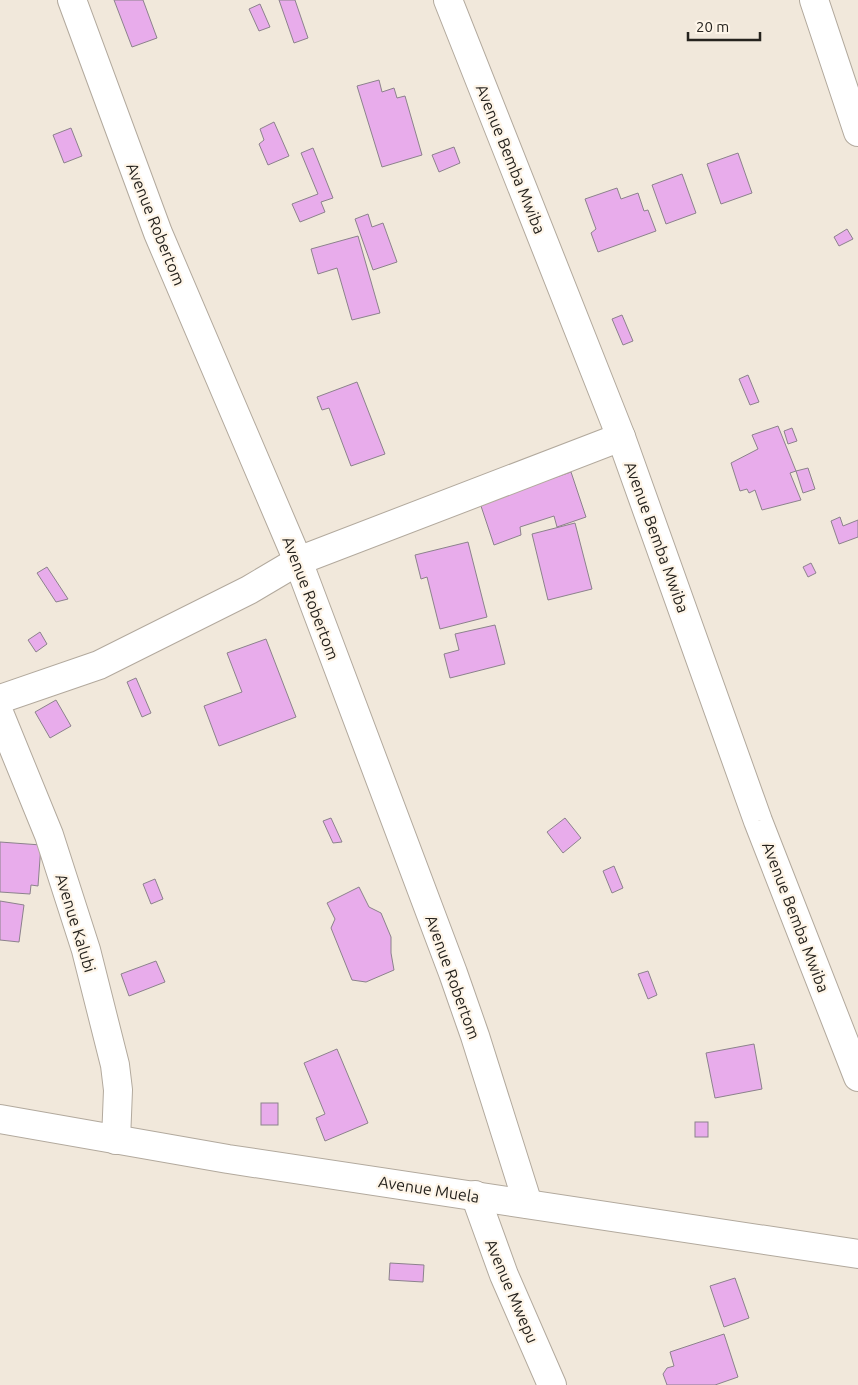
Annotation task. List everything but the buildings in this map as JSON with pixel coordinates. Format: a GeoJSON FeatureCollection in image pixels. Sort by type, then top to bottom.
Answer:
{"type":"FeatureCollection","features":[{"type":"Feature","properties":{"kind":"street","name":"Avenue Robertom"},"geometry":{"type":"LineString","coordinates":[[72,0],[158,233],[298,561],[453,973],[528,1204]]}},
{"type":"Feature","properties":{"kind":"street","name":"Avenue Bemba Mwiba"},"geometry":{"type":"LineString","coordinates":[[448,0],[621,437],[758,821],[858,1077]]}},
{"type":"Feature","properties":{"kind":"street"},"geometry":{"type":"LineString","coordinates":[[814,0],[858,132]]}},
{"type":"Feature","properties":{"kind":"street"},"geometry":{"type":"LineString","coordinates":[[0,699],[99,664],[249,590],[298,561],[621,437]]}},
{"type":"Feature","properties":{"kind":"street","name":"Avenue Kalubi"},"geometry":{"type":"LineString","coordinates":[[0,715],[49,835],[88,959],[115,1065],[118,1090],[116,1140]]}},
{"type":"Feature","properties":{"kind":"street","name":"Avenue Muela"},"geometry":{"type":"LineString","coordinates":[[0,1119],[228,1159],[858,1254]]}},
{"type":"Feature","properties":{"kind":"street","name":"Avenue Mwepu"},"geometry":{"type":"LineString","coordinates":[[475,1195],[504,1274],[552,1385]]}}]}
